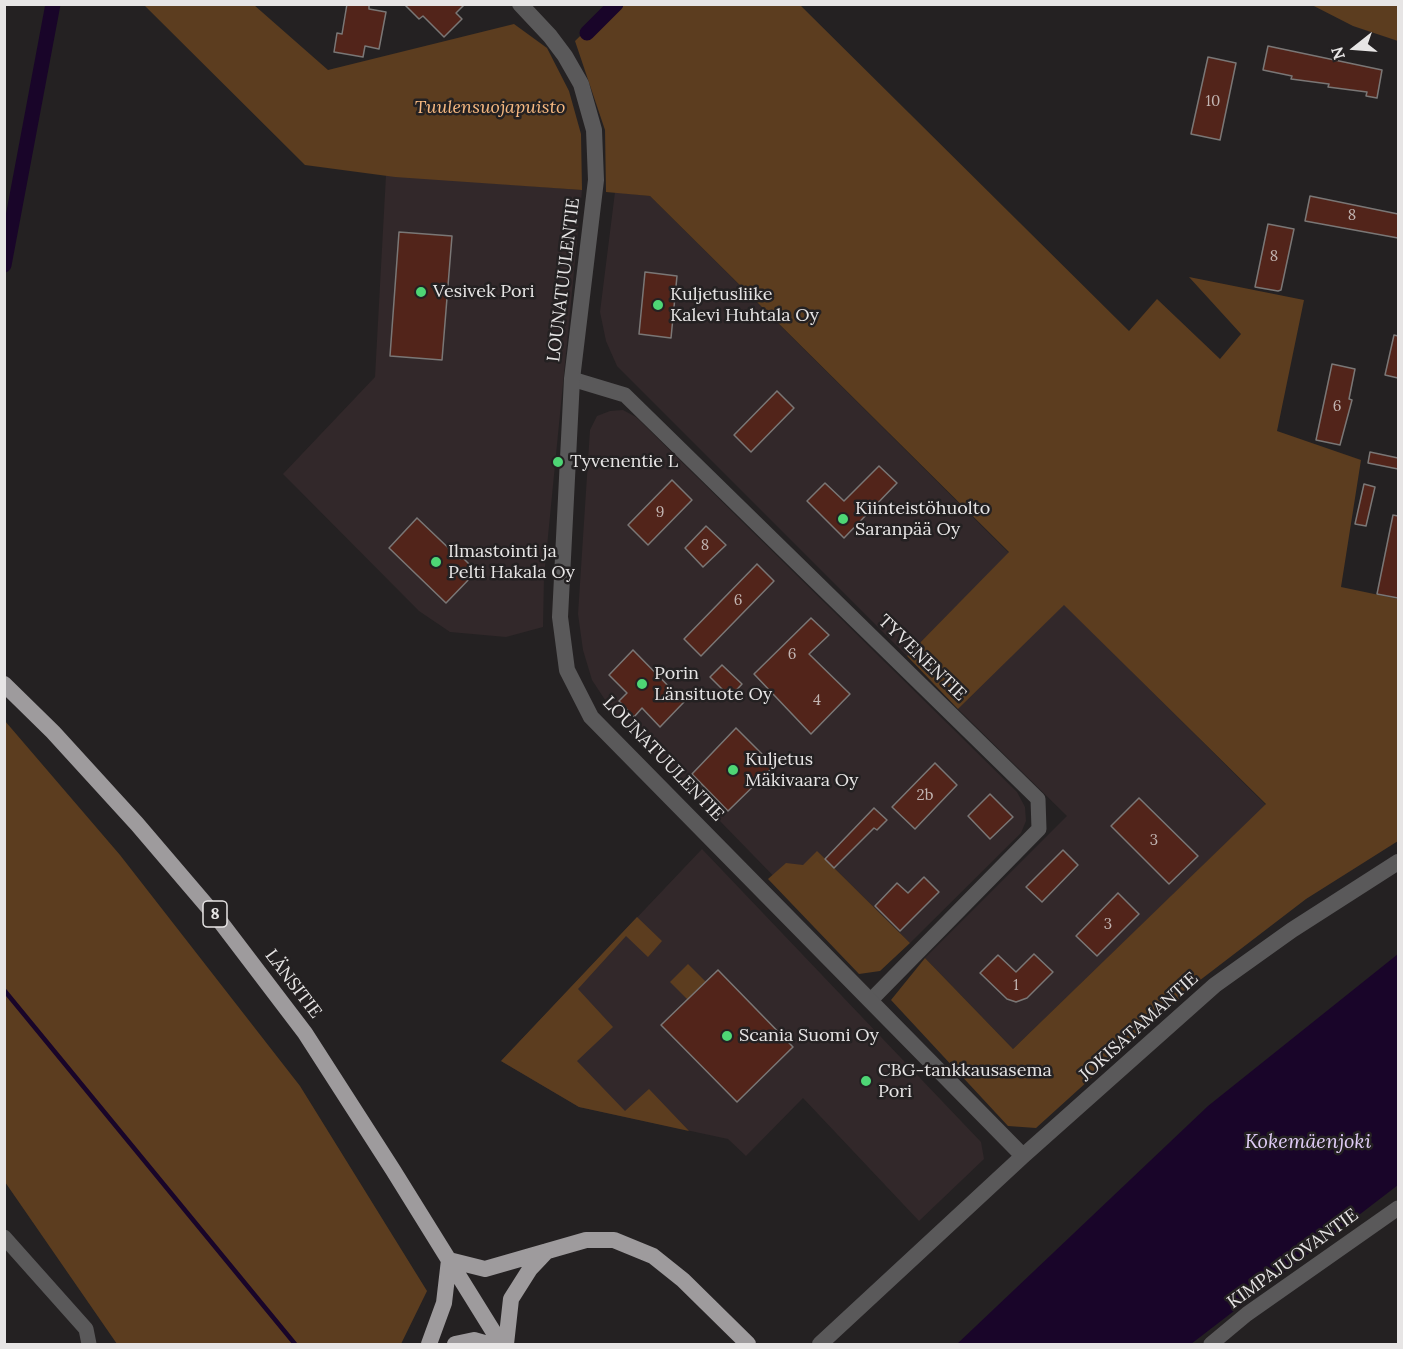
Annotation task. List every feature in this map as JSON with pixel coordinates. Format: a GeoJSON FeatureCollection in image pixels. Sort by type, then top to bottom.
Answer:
{"type":"FeatureCollection","features":[{"type":"Feature","properties":{"kind":"highway","name":"LÄNSITIE"},"geometry":{"type":"LineString","coordinates":[[4,684],[61,740],[219,920],[305,1032],[501,1344]]}},
{"type":"Feature","properties":{"kind":"highway"},"geometry":{"type":"LineString","coordinates":[[429,1344],[444,1303],[449,1260],[485,1269],[569,1243],[600,1239],[614,1240],[640,1249],[683,1280],[747,1344]]}},
{"type":"Feature","properties":{"kind":"highway"},"geometry":{"type":"LineString","coordinates":[[506,1344],[511,1299],[530,1269],[548,1251]]}},
{"type":"Feature","properties":{"kind":"highway"},"geometry":{"type":"LineString","coordinates":[[455,1344],[474,1340],[488,1344]]}},
{"type":"Feature","properties":{"kind":"street","name":"LOUNATUULENTIE"},"geometry":{"type":"LineString","coordinates":[[520,4],[565,56],[580,84],[594,130],[596,180],[572,379],[560,617],[567,670],[591,717],[1023,1156]]}},
{"type":"Feature","properties":{"kind":"street","name":"TYVENENTIE"},"geometry":{"type":"LineString","coordinates":[[572,379],[625,395],[1038,799],[1039,829],[871,1000]]}},
{"type":"Feature","properties":{"kind":"street","name":"JOKISATAMANTIE"},"geometry":{"type":"LineString","coordinates":[[820,1344],[1023,1156],[1215,985],[1292,930],[1398,862]]}},
{"type":"Feature","properties":{"kind":"street","name":"KIMPAJUOVANTIE"},"geometry":{"type":"LineString","coordinates":[[1212,1344],[1247,1314],[1398,1208]]}},
{"type":"Feature","properties":{"kind":"street"},"geometry":{"type":"LineString","coordinates":[[4,1237],[86,1329],[89,1344]]}},
{"type":"Feature","properties":{"kind":"shaded area"},"geometry":{"type":"Polygon","coordinates":[[[386,175],[582,190],[544,577],[543,627],[506,637],[450,632],[419,611],[283,474],[375,377],[386,175]]]}},
{"type":"Feature","properties":{"kind":"shaded area"},"geometry":{"type":"Polygon","coordinates":[[[615,192],[650,196],[1009,553],[907,656],[617,366],[606,341],[600,312],[615,192]]]}},
{"type":"Feature","properties":{"kind":"shaded area"},"geometry":{"type":"Polygon","coordinates":[[[623,410],[636,417],[1017,792],[1025,807],[1026,821],[1021,833],[910,943],[824,858],[789,892],[611,709],[592,680],[583,650],[578,614],[590,430],[597,416],[610,411],[623,410]]]}},
{"type":"Feature","properties":{"kind":"shaded area"},"geometry":{"type":"Polygon","coordinates":[[[1064,604],[1266,805],[1013,1049],[925,958],[1067,816],[958,709],[1064,604]]]}},
{"type":"Feature","properties":{"kind":"shaded area"},"geometry":{"type":"Polygon","coordinates":[[[702,849],[981,1142],[984,1159],[919,1221],[803,1098],[746,1156],[728,1139],[579,1107],[501,1061],[702,849]]]}},
{"type":"Feature","properties":{"kind":"green space"},"geometry":{"type":"Polygon","coordinates":[[[613,4],[800,5],[1129,331],[1157,299],[1220,359],[1241,334],[1189,277],[1304,300],[1277,431],[1361,460],[1341,587],[1398,599],[1398,841],[1306,899],[1195,984],[1036,1128],[1008,1126],[891,1000],[925,958],[1013,1049],[1266,804],[1064,605],[958,709],[907,656],[1009,552],[650,196],[606,192],[605,130],[575,41],[613,4]]]}},
{"type":"Feature","properties":{"kind":"green space"},"geometry":{"type":"Polygon","coordinates":[[[1310,4],[1398,5],[1398,41],[1353,26],[1310,4]]]}},
{"type":"Feature","properties":{"kind":"green space","name":"Tuulensuojapuisto"},"geometry":{"type":"Polygon","coordinates":[[[144,5],[254,5],[328,70],[514,24],[547,48],[569,91],[581,134],[582,190],[395,177],[305,165],[144,5]]]}},
{"type":"Feature","properties":{"kind":"green space"},"geometry":{"type":"Polygon","coordinates":[[[5,721],[120,855],[300,1086],[427,1291],[401,1344],[117,1344],[5,1182],[5,721]]]}},
{"type":"Feature","properties":{"kind":"green space"},"geometry":{"type":"Polygon","coordinates":[[[817,851],[910,943],[880,971],[859,974],[768,879],[786,863],[803,865],[817,851]]]}},
{"type":"Feature","properties":{"kind":"green space"},"geometry":{"type":"Polygon","coordinates":[[[637,917],[662,941],[648,957],[626,936],[578,989],[613,1027],[577,1061],[625,1111],[649,1089],[689,1131],[579,1107],[501,1061],[637,917]]]}},
{"type":"Feature","properties":{"kind":"green space"},"geometry":{"type":"Polygon","coordinates":[[[688,964],[706,982],[688,1000],[670,982],[688,964]]]}},
{"type":"Feature","properties":{"kind":"water","name":"Kokemäenjoki"},"geometry":{"type":"Polygon","coordinates":[[[1398,954],[1398,1185],[1191,1344],[957,1344],[1208,1106],[1398,954]]]}},
{"type":"Feature","properties":{"kind":"building"},"geometry":{"type":"Polygon","coordinates":[[[347,4],[369,4],[369,9],[386,12],[379,49],[365,46],[363,57],[334,52],[337,33],[342,34],[347,4]]]}},
{"type":"Feature","properties":{"kind":"building"},"geometry":{"type":"Polygon","coordinates":[[[404,4],[465,4],[456,13],[462,19],[444,37],[423,16],[419,19],[404,4]]]}},
{"type":"Feature","properties":{"kind":"building"},"geometry":{"type":"Polygon","coordinates":[[[1268,46],[1382,70],[1377,98],[1366,96],[1367,92],[1328,87],[1329,84],[1291,79],[1292,76],[1263,70],[1268,46]]]}},
{"type":"Feature","properties":{"kind":"building"},"geometry":{"type":"Polygon","coordinates":[[[1208,57],[1236,63],[1220,140],[1191,134],[1208,57]]]}},
{"type":"Feature","properties":{"kind":"building"},"geometry":{"type":"Polygon","coordinates":[[[1310,196],[1398,214],[1398,238],[1305,221],[1310,196]]]}},
{"type":"Feature","properties":{"kind":"building"},"geometry":{"type":"Polygon","coordinates":[[[1268,224],[1294,229],[1281,290],[1278,291],[1255,287],[1268,224]]]}},
{"type":"Feature","properties":{"kind":"building","name":"Vesivek Pori"},"geometry":{"type":"Polygon","coordinates":[[[399,232],[452,236],[442,360],[390,356],[399,232]]]}},
{"type":"Feature","properties":{"kind":"building","name":"Kuljetusliike Kalevi Huhtala Oy"},"geometry":{"type":"Polygon","coordinates":[[[645,272],[677,276],[671,338],[639,334],[645,272]]]}},
{"type":"Feature","properties":{"kind":"building"},"geometry":{"type":"Polygon","coordinates":[[[1394,335],[1398,336],[1398,378],[1385,375],[1394,335]]]}},
{"type":"Feature","properties":{"kind":"building"},"geometry":{"type":"Polygon","coordinates":[[[1332,364],[1355,369],[1349,399],[1352,400],[1340,445],[1316,440],[1332,364]]]}},
{"type":"Feature","properties":{"kind":"building"},"geometry":{"type":"Polygon","coordinates":[[[777,391],[794,408],[751,452],[734,435],[777,391]]]}},
{"type":"Feature","properties":{"kind":"building"},"geometry":{"type":"Polygon","coordinates":[[[1370,452],[1398,458],[1398,469],[1368,463],[1370,452]]]}},
{"type":"Feature","properties":{"kind":"building","name":"Kiinteistöhuolto Saranpää Oy"},"geometry":{"type":"Polygon","coordinates":[[[879,466],[897,483],[844,538],[807,501],[825,483],[844,501],[879,466]]]}},
{"type":"Feature","properties":{"kind":"building"},"geometry":{"type":"Polygon","coordinates":[[[672,480],[692,500],[648,545],[628,525],[672,480]]]}},
{"type":"Feature","properties":{"kind":"building"},"geometry":{"type":"Polygon","coordinates":[[[1364,484],[1375,487],[1366,526],[1355,524],[1364,484]]]}},
{"type":"Feature","properties":{"kind":"building"},"geometry":{"type":"Polygon","coordinates":[[[1393,515],[1398,516],[1398,598],[1377,594],[1393,515]]]}},
{"type":"Feature","properties":{"kind":"building","name":"Ilmastointi ja Pelti Hakala Oy"},"geometry":{"type":"Polygon","coordinates":[[[417,518],[460,559],[462,557],[470,565],[468,568],[474,574],[446,603],[389,548],[417,518]]]}},
{"type":"Feature","properties":{"kind":"building"},"geometry":{"type":"Polygon","coordinates":[[[706,526],[726,545],[703,567],[685,548],[706,526]]]}},
{"type":"Feature","properties":{"kind":"building"},"geometry":{"type":"Polygon","coordinates":[[[757,564],[774,581],[701,656],[684,639],[757,564]]]}},
{"type":"Feature","properties":{"kind":"building"},"geometry":{"type":"Polygon","coordinates":[[[811,618],[829,635],[809,654],[850,694],[811,734],[754,674],[811,618]]]}},
{"type":"Feature","properties":{"kind":"building","name":"Porin Länsituote Oy"},"geometry":{"type":"Polygon","coordinates":[[[633,650],[684,702],[660,727],[642,708],[634,717],[619,701],[627,693],[609,675],[633,650]]]}},
{"type":"Feature","properties":{"kind":"building"},"geometry":{"type":"Polygon","coordinates":[[[722,665],[742,684],[730,697],[710,677],[722,665]]]}},
{"type":"Feature","properties":{"kind":"building","name":"Kuljetus Mäkivaara Oy"},"geometry":{"type":"Polygon","coordinates":[[[736,728],[774,766],[728,811],[692,774],[736,728]]]}},
{"type":"Feature","properties":{"kind":"building"},"geometry":{"type":"Polygon","coordinates":[[[935,763],[957,785],[915,829],[892,807],[935,763]]]}},
{"type":"Feature","properties":{"kind":"building"},"geometry":{"type":"Polygon","coordinates":[[[990,794],[1013,817],[990,839],[968,816],[990,794]]]}},
{"type":"Feature","properties":{"kind":"building"},"geometry":{"type":"Polygon","coordinates":[[[1139,798],[1198,856],[1169,884],[1111,826],[1139,798]]]}},
{"type":"Feature","properties":{"kind":"building"},"geometry":{"type":"Polygon","coordinates":[[[874,808],[887,820],[877,830],[874,828],[834,868],[825,859],[874,808]]]}},
{"type":"Feature","properties":{"kind":"building"},"geometry":{"type":"Polygon","coordinates":[[[1063,850],[1078,865],[1042,902],[1026,887],[1063,850]]]}},
{"type":"Feature","properties":{"kind":"building"},"geometry":{"type":"Polygon","coordinates":[[[924,877],[939,892],[900,931],[875,906],[897,883],[908,893],[924,877]]]}},
{"type":"Feature","properties":{"kind":"building"},"geometry":{"type":"Polygon","coordinates":[[[1118,893],[1139,914],[1097,956],[1076,936],[1118,893]]]}},
{"type":"Feature","properties":{"kind":"building"},"geometry":{"type":"Polygon","coordinates":[[[1034,954],[1053,972],[1027,998],[1016,1002],[1007,999],[980,973],[998,955],[1016,972],[1034,954]]]}},
{"type":"Feature","properties":{"kind":"building","name":"Scania Suomi Oy"},"geometry":{"type":"Polygon","coordinates":[[[718,970],[793,1047],[737,1102],[661,1025],[718,970]]]}},
{"type":"Feature","properties":{"kind":"waterway"},"geometry":{"type":"LineString","coordinates":[[4,265],[53,4]]}},
{"type":"Feature","properties":{"kind":"waterway"},"geometry":{"type":"LineString","coordinates":[[587,33],[616,4]]}},
{"type":"Feature","properties":{"kind":"waterway"},"geometry":{"type":"LineString","coordinates":[[4,990],[295,1344]]}},
{"type":"Feature","properties":{"kind":"place","name":"Vesivek Pori"},"geometry":{"type":"Point","coordinates":[421,292]}},
{"type":"Feature","properties":{"kind":"place","name":"Kuljetusliike Kalevi Huhtala Oy"},"geometry":{"type":"Point","coordinates":[658,305]}},
{"type":"Feature","properties":{"kind":"place","name":"Tyvenentie L"},"geometry":{"type":"Point","coordinates":[558,462]}},
{"type":"Feature","properties":{"kind":"place","name":"Kiinteistöhuolto Saranpää Oy"},"geometry":{"type":"Point","coordinates":[843,519]}},
{"type":"Feature","properties":{"kind":"place","name":"Ilmastointi ja Pelti Hakala Oy"},"geometry":{"type":"Point","coordinates":[436,562]}},
{"type":"Feature","properties":{"kind":"place","name":"Porin Länsituote Oy"},"geometry":{"type":"Point","coordinates":[642,684]}},
{"type":"Feature","properties":{"kind":"place","name":"Kuljetus Mäkivaara Oy"},"geometry":{"type":"Point","coordinates":[733,770]}},
{"type":"Feature","properties":{"kind":"place","name":"Scania Suomi Oy"},"geometry":{"type":"Point","coordinates":[727,1036]}},
{"type":"Feature","properties":{"kind":"place","name":"CBG-tankkausasema Pori"},"geometry":{"type":"Point","coordinates":[866,1081]}}]}
